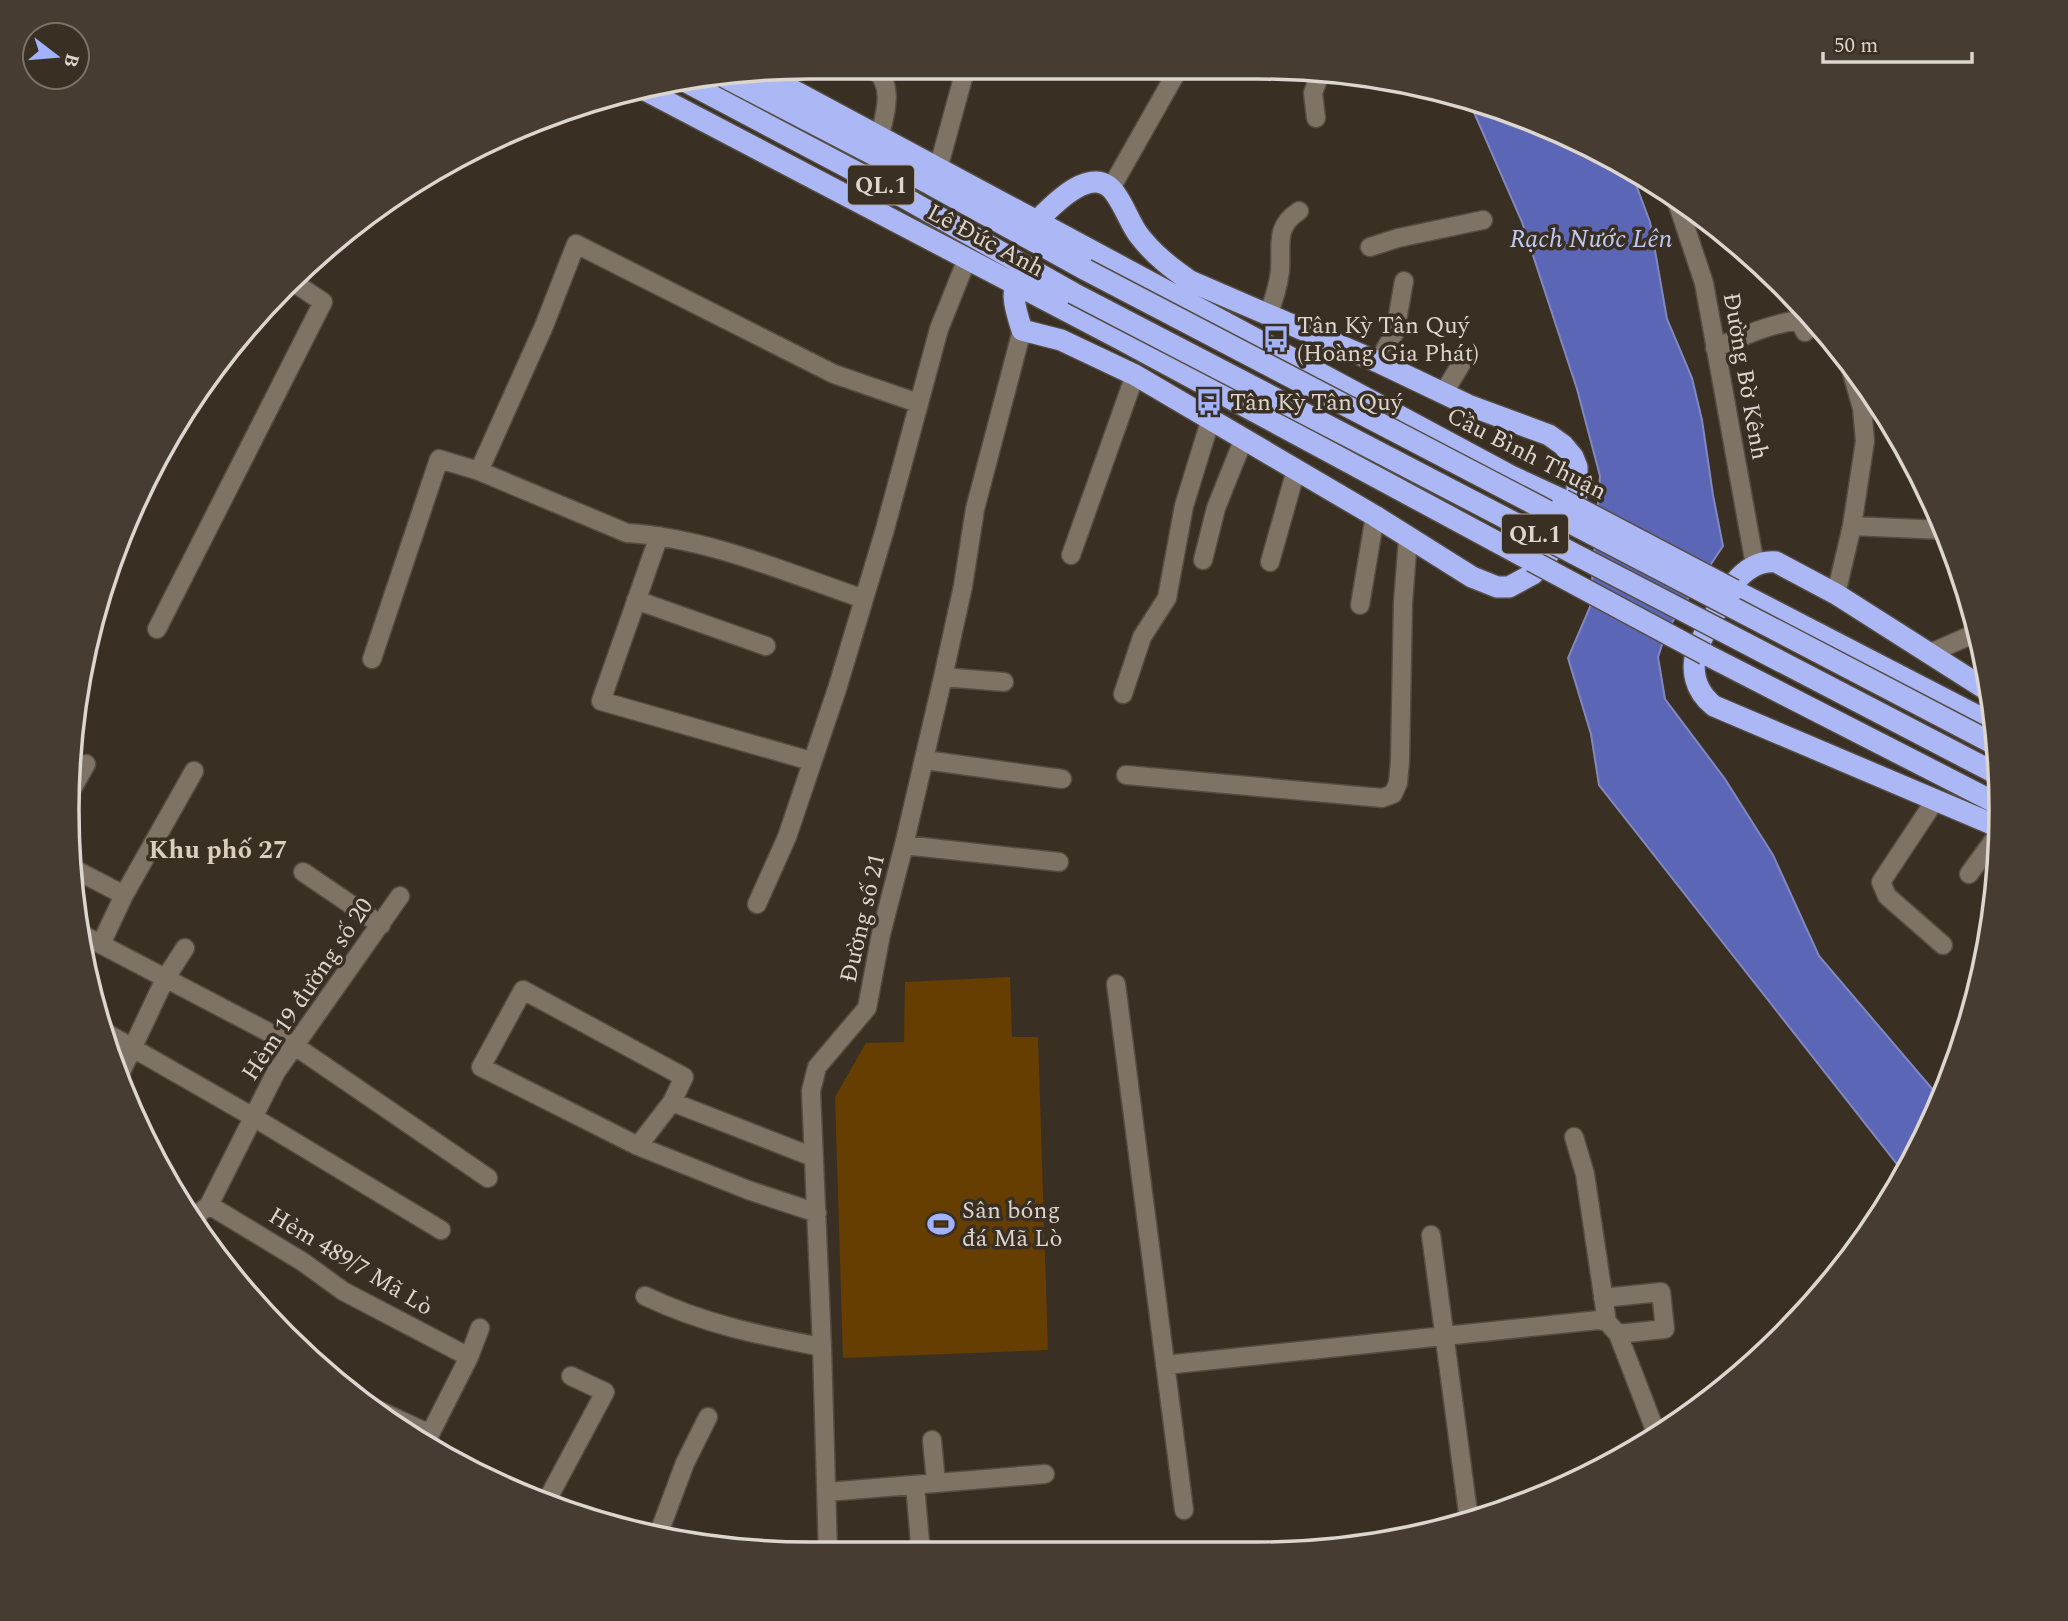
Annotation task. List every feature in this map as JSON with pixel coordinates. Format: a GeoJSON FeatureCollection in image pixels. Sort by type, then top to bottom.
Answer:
{"type":"FeatureCollection","features":[{"type":"Feature","properties":{"kind":"highway","name":"Lê Đức Anh"},"geometry":{"type":"LineString","coordinates":[[774,80],[880,135],[934,176],[1086,270]]}},
{"type":"Feature","properties":{"kind":"highway","name":"Lê Đức Anh"},"geometry":{"type":"LineString","coordinates":[[736,83],[934,176],[1038,220]]}},
{"type":"Feature","properties":{"kind":"highway","name":"Lê Đức Anh"},"geometry":{"type":"LineString","coordinates":[[697,88],[896,193],[1120,339],[1717,661],[1989,799]]}},
{"type":"Feature","properties":{"kind":"highway","name":"Lê Đức Anh"},"geometry":{"type":"LineString","coordinates":[[656,96],[967,259],[1073,293],[1988,769]]}},
{"type":"Feature","properties":{"kind":"highway"},"geometry":{"type":"LineString","coordinates":[[1018,275],[1017,315],[1022,330],[1061,340],[1136,375],[1375,516],[1472,577],[1497,587],[1509,587],[1533,574],[1542,564],[1577,494],[1577,467],[1573,457],[1549,435],[1443,394],[1378,362],[1190,281],[1167,266],[1136,231],[1111,188],[1097,183],[1073,188],[1060,197],[1038,220]]}},
{"type":"Feature","properties":{"kind":"highway","name":"Cầu Bình Thuận"},"geometry":{"type":"LineString","coordinates":[[1038,220],[1499,469],[1983,718]]}},
{"type":"Feature","properties":{"kind":"highway","name":"Cầu Bình Thuận"},"geometry":{"type":"LineString","coordinates":[[1086,270],[1986,740]]}},
{"type":"Feature","properties":{"kind":"highway"},"geometry":{"type":"LineString","coordinates":[[1978,685],[1836,594],[1776,562],[1766,561],[1755,565],[1734,582],[1698,646],[1694,669],[1700,691],[1707,701],[1726,712],[1989,822]]}},
{"type":"Feature","properties":{"kind":"street"},"geometry":{"type":"LineString","coordinates":[[880,135],[887,107],[882,79]]}},
{"type":"Feature","properties":{"kind":"street"},"geometry":{"type":"LineString","coordinates":[[934,176],[962,79]]}},
{"type":"Feature","properties":{"kind":"street"},"geometry":{"type":"LineString","coordinates":[[1111,188],[1173,79]]}},
{"type":"Feature","properties":{"kind":"street"},"geometry":{"type":"LineString","coordinates":[[1316,118],[1313,93],[1317,81]]}},
{"type":"Feature","properties":{"kind":"street"},"geometry":{"type":"LineString","coordinates":[[1269,314],[1276,295],[1280,269],[1280,238],[1287,219],[1299,211]]}},
{"type":"Feature","properties":{"kind":"street","name":"Đường Bờ Kênh"},"geometry":{"type":"LineString","coordinates":[[1681,214],[1704,283],[1755,565]]}},
{"type":"Feature","properties":{"kind":"street"},"geometry":{"type":"LineString","coordinates":[[1370,247],[1483,219]]}},
{"type":"Feature","properties":{"kind":"street"},"geometry":{"type":"LineString","coordinates":[[480,471],[544,326],[576,244],[834,374],[918,404]]}},
{"type":"Feature","properties":{"kind":"street"},"geometry":{"type":"LineString","coordinates":[[757,904],[787,837],[837,689],[939,328],[967,259]]}},
{"type":"Feature","properties":{"kind":"street"},"geometry":{"type":"LineString","coordinates":[[1378,362],[1395,332],[1404,281]]}},
{"type":"Feature","properties":{"kind":"street"},"geometry":{"type":"LineString","coordinates":[[157,629],[323,302],[300,287]]}},
{"type":"Feature","properties":{"kind":"street"},"geometry":{"type":"LineString","coordinates":[[1716,348],[1789,321],[1799,320],[1805,332]]}},
{"type":"Feature","properties":{"kind":"street","name":"Đường số 21"},"geometry":{"type":"LineString","coordinates":[[828,1542],[811,1091],[817,1067],[867,1008],[881,934],[943,677],[975,509],[1022,330]]}},
{"type":"Feature","properties":{"kind":"street"},"geometry":{"type":"LineString","coordinates":[[1443,394],[1466,356]]}},
{"type":"Feature","properties":{"kind":"street"},"geometry":{"type":"LineString","coordinates":[[1072,555],[1136,375]]}},
{"type":"Feature","properties":{"kind":"street"},"geometry":{"type":"LineString","coordinates":[[1836,594],[1852,526],[1865,441],[1857,392]]}},
{"type":"Feature","properties":{"kind":"street"},"geometry":{"type":"LineString","coordinates":[[1123,694],[1142,637],[1167,598],[1184,506],[1211,418]]}},
{"type":"Feature","properties":{"kind":"street"},"geometry":{"type":"LineString","coordinates":[[1203,559],[1216,508],[1244,438]]}},
{"type":"Feature","properties":{"kind":"street"},"geometry":{"type":"LineString","coordinates":[[372,659],[439,459],[480,471],[627,533],[703,545],[864,599]]}},
{"type":"Feature","properties":{"kind":"street"},"geometry":{"type":"LineString","coordinates":[[1270,562],[1296,470]]}},
{"type":"Feature","properties":{"kind":"street"},"geometry":{"type":"LineString","coordinates":[[1360,605],[1375,516]]}},
{"type":"Feature","properties":{"kind":"street"},"geometry":{"type":"LineString","coordinates":[[1852,526],[1934,530]]}},
{"type":"Feature","properties":{"kind":"street"},"geometry":{"type":"LineString","coordinates":[[659,536],[601,701],[811,761]]}},
{"type":"Feature","properties":{"kind":"street"},"geometry":{"type":"LineString","coordinates":[[1126,775],[1382,798],[1393,794],[1398,783],[1400,761],[1403,603],[1408,538]]}},
{"type":"Feature","properties":{"kind":"street"},"geometry":{"type":"LineString","coordinates":[[636,600],[766,646]]}},
{"type":"Feature","properties":{"kind":"street"},"geometry":{"type":"LineString","coordinates":[[1928,654],[1968,637]]}},
{"type":"Feature","properties":{"kind":"street"},"geometry":{"type":"LineString","coordinates":[[943,677],[1004,682]]}},
{"type":"Feature","properties":{"kind":"street"},"geometry":{"type":"LineString","coordinates":[[925,760],[1062,779]]}},
{"type":"Feature","properties":{"kind":"street"},"geometry":{"type":"LineString","coordinates":[[80,775],[86,764]]}},
{"type":"Feature","properties":{"kind":"street"},"geometry":{"type":"LineString","coordinates":[[101,944],[124,895],[194,771]]}},
{"type":"Feature","properties":{"kind":"street"},"geometry":{"type":"LineString","coordinates":[[1936,799],[1881,882],[1887,896],[1944,945]]}},
{"type":"Feature","properties":{"kind":"street"},"geometry":{"type":"LineString","coordinates":[[904,845],[1059,862]]}},
{"type":"Feature","properties":{"kind":"street"},"geometry":{"type":"LineString","coordinates":[[1969,874],[1988,848]]}},
{"type":"Feature","properties":{"kind":"street"},"geometry":{"type":"LineString","coordinates":[[303,872],[381,925]]}},
{"type":"Feature","properties":{"kind":"street"},"geometry":{"type":"LineString","coordinates":[[82,873],[124,895]]}},
{"type":"Feature","properties":{"kind":"street","name":"Hẻm 19 đường số 20"},"geometry":{"type":"LineString","coordinates":[[199,1213],[209,1205],[276,1072],[400,896]]}},
{"type":"Feature","properties":{"kind":"street"},"geometry":{"type":"LineString","coordinates":[[91,939],[295,1046],[488,1178]]}},
{"type":"Feature","properties":{"kind":"street"},"geometry":{"type":"LineString","coordinates":[[125,1065],[165,979],[185,948]]}},
{"type":"Feature","properties":{"kind":"street"},"geometry":{"type":"LineString","coordinates":[[1116,984],[1184,1510]]}},
{"type":"Feature","properties":{"kind":"street"},"geometry":{"type":"LineString","coordinates":[[638,1146],[672,1102],[684,1077],[523,990],[481,1067],[638,1146],[817,1213]]}},
{"type":"Feature","properties":{"kind":"street"},"geometry":{"type":"LineString","coordinates":[[116,1038],[441,1230]]}},
{"type":"Feature","properties":{"kind":"street"},"geometry":{"type":"LineString","coordinates":[[672,1102],[813,1157]]}},
{"type":"Feature","properties":{"kind":"street"},"geometry":{"type":"LineString","coordinates":[[1574,1137],[1585,1174],[1603,1298],[1612,1328],[1653,1426]]}},
{"type":"Feature","properties":{"kind":"street","name":"Hẻm 489/7 Mã Lò"},"geometry":{"type":"LineString","coordinates":[[209,1205],[303,1262],[343,1291],[469,1357]]}},
{"type":"Feature","properties":{"kind":"street"},"geometry":{"type":"LineString","coordinates":[[1431,1236],[1468,1511]]}},
{"type":"Feature","properties":{"kind":"street"},"geometry":{"type":"LineString","coordinates":[[1165,1365],[1599,1320],[1612,1328],[1665,1329],[1661,1292],[1603,1298]]}},
{"type":"Feature","properties":{"kind":"street"},"geometry":{"type":"LineString","coordinates":[[646,1296],[718,1326],[822,1347]]}},
{"type":"Feature","properties":{"kind":"street"},"geometry":{"type":"LineString","coordinates":[[430,1435],[469,1357],[480,1328]]}},
{"type":"Feature","properties":{"kind":"street"},"geometry":{"type":"LineString","coordinates":[[550,1494],[605,1392],[571,1376]]}},
{"type":"Feature","properties":{"kind":"street"},"geometry":{"type":"LineString","coordinates":[[661,1526],[685,1463],[708,1417]]}},
{"type":"Feature","properties":{"kind":"street"},"geometry":{"type":"LineString","coordinates":[[932,1440],[936,1482]]}},
{"type":"Feature","properties":{"kind":"street"},"geometry":{"type":"LineString","coordinates":[[827,1492],[1045,1474]]}},
{"type":"Feature","properties":{"kind":"street"},"geometry":{"type":"LineString","coordinates":[[915,1485],[920,1542]]}},
{"type":"Feature","properties":{"kind":"shaded area","name":"Sân bóng đá Mã Lò"},"geometry":{"type":"Polygon","coordinates":[[[1010,977],[1012,1037],[1038,1037],[1048,1350],[843,1358],[835,1097],[866,1043],[904,1042],[905,982],[1010,977]]]}},
{"type":"Feature","properties":{"kind":"water","name":"Rạch Nước Lên"},"geometry":{"type":"Polygon","coordinates":[[[1474,112],[1538,134],[1636,185],[1650,222],[1667,319],[1692,378],[1702,420],[1723,546],[1667,630],[1658,657],[1665,699],[1725,779],[1773,855],[1819,956],[1934,1091],[1897,1164],[1599,785],[1591,734],[1568,658],[1590,607],[1600,476],[1577,389],[1522,222],[1474,112]]]}},
{"type":"Feature","properties":{"kind":"place","name":"Tân Kỳ Tân Quý (Hoàng Gia Phát)"},"geometry":{"type":"Point","coordinates":[1276,339]}},
{"type":"Feature","properties":{"kind":"place","name":"Tân Kỳ Tân Quý"},"geometry":{"type":"Point","coordinates":[1209,402]}},
{"type":"Feature","properties":{"kind":"place","name":"Sân bóng đá Mã Lò"},"geometry":{"type":"Point","coordinates":[941,1224]}},
{"type":"Feature","properties":{"kind":"district","name":"Khu phố 27"},"geometry":{"type":"Point","coordinates":[218,849]}}]}
